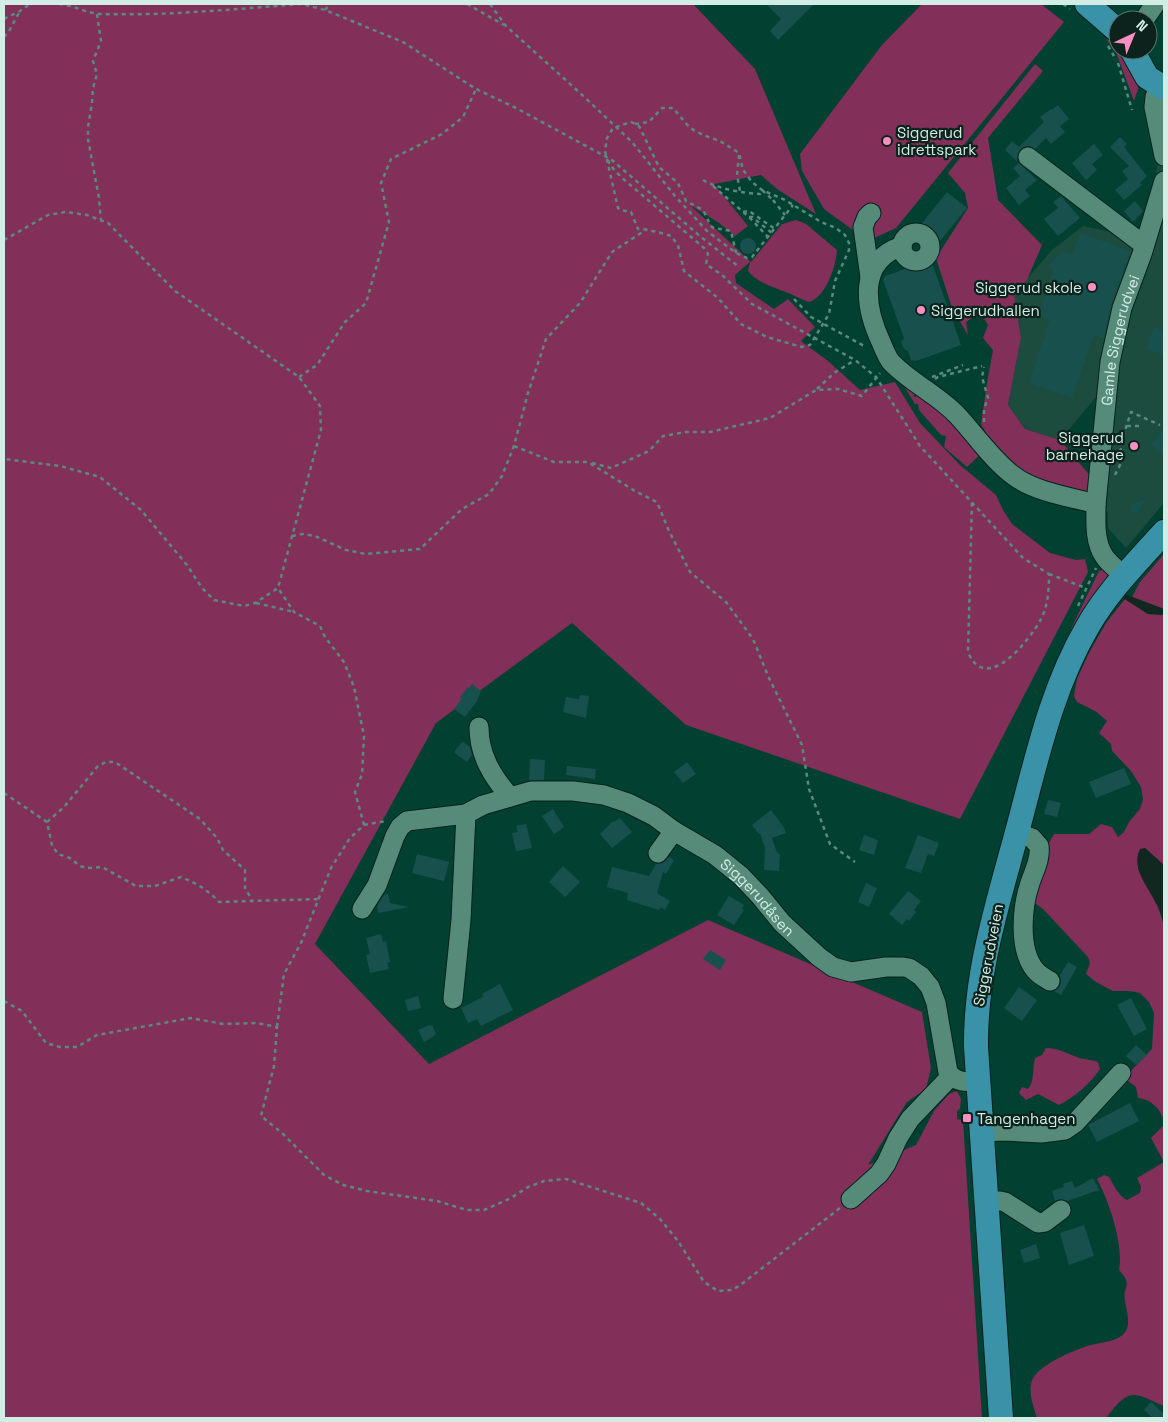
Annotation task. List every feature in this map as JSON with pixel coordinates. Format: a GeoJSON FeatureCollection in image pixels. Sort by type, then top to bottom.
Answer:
{"type":"FeatureCollection","features":[{"type":"Feature","properties":{"kind":"main road"},"geometry":{"type":"LineString","coordinates":[[1079,7],[1108,33]]}},
{"type":"Feature","properties":{"kind":"main road"},"geometry":{"type":"LineString","coordinates":[[1137,60],[1144,73],[1162,87]]}},
{"type":"Feature","properties":{"kind":"main road","name":"Siggerudveien"},"geometry":{"type":"LineString","coordinates":[[1001,1418],[978,1082],[976,1032],[979,984],[988,942],[1049,714],[1068,666],[1094,616],[1124,576],[1164,532]]}},
{"type":"Feature","properties":{"kind":"street"},"geometry":{"type":"LineString","coordinates":[[1162,87],[1154,101],[1160,118],[1164,156]]}},
{"type":"Feature","properties":{"kind":"street"},"geometry":{"type":"LineString","coordinates":[[1028,157],[1144,245]]}},
{"type":"Feature","properties":{"kind":"street","name":"Gamle Siggerudvei"},"geometry":{"type":"LineString","coordinates":[[1124,576],[1104,556],[1098,543],[1096,504],[1110,362],[1122,308],[1164,181]]}},
{"type":"Feature","properties":{"kind":"street"},"geometry":{"type":"LineString","coordinates":[[870,277],[863,228],[866,217],[871,213]]}},
{"type":"Feature","properties":{"kind":"street"},"geometry":{"type":"LineString","coordinates":[[902,246],[892,249],[878,262],[870,277],[867,290],[868,306],[874,329],[890,361],[929,382],[942,400],[1012,476],[1031,486],[1096,504]]}},
{"type":"Feature","properties":{"kind":"street"},"geometry":{"type":"LineString","coordinates":[[479,727],[479,737],[484,757],[498,782],[510,797]]}},
{"type":"Feature","properties":{"kind":"street","name":"Siggerudåsen"},"geometry":{"type":"LineString","coordinates":[[362,909],[377,885],[400,827],[407,821],[466,814],[483,805],[531,791],[573,791],[604,795],[628,803],[654,816],[674,831],[715,855],[741,876],[782,923],[819,957],[833,967],[851,972],[886,967],[903,967],[909,968],[921,976],[930,987],[936,1003],[947,1068],[951,1076]]}},
{"type":"Feature","properties":{"kind":"street"},"geometry":{"type":"LineString","coordinates":[[453,999],[461,920],[466,814]]}},
{"type":"Feature","properties":{"kind":"street"},"geometry":{"type":"LineString","coordinates":[[658,853],[674,831]]}},
{"type":"Feature","properties":{"kind":"street"},"geometry":{"type":"LineString","coordinates":[[1017,833],[1032,838],[1039,846],[1040,856],[1024,904],[1023,933],[1032,967],[1050,981]]}},
{"type":"Feature","properties":{"kind":"street"},"geometry":{"type":"LineString","coordinates":[[982,1132],[1041,1133],[1066,1130],[1075,1123],[1121,1073]]}},
{"type":"Feature","properties":{"kind":"street"},"geometry":{"type":"LineString","coordinates":[[851,1199],[879,1174],[910,1119],[951,1076],[960,1081],[978,1082]]}},
{"type":"Feature","properties":{"kind":"street"},"geometry":{"type":"LineString","coordinates":[[987,1201],[1005,1202],[1038,1223],[1045,1222],[1061,1210]]}},
{"type":"Feature","properties":{"kind":"path"},"geometry":{"type":"LineString","coordinates":[[4,19],[30,4]]}},
{"type":"Feature","properties":{"kind":"path"},"geometry":{"type":"LineString","coordinates":[[59,4],[67,4],[97,14],[158,14],[302,4],[325,10],[403,42],[476,89],[516,108],[621,166],[701,237],[739,267]]}},
{"type":"Feature","properties":{"kind":"path"},"geometry":{"type":"LineString","coordinates":[[325,10],[330,4]]}},
{"type":"Feature","properties":{"kind":"path"},"geometry":{"type":"LineString","coordinates":[[466,4],[506,26]]}},
{"type":"Feature","properties":{"kind":"path"},"geometry":{"type":"LineString","coordinates":[[490,4],[506,26],[632,142],[675,196],[707,231],[736,253],[752,258],[793,205]]}},
{"type":"Feature","properties":{"kind":"path"},"geometry":{"type":"LineString","coordinates":[[1063,4],[1079,7]]}},
{"type":"Feature","properties":{"kind":"path"},"geometry":{"type":"LineString","coordinates":[[4,37],[20,11]]}},
{"type":"Feature","properties":{"kind":"path"},"geometry":{"type":"LineString","coordinates":[[97,14],[101,41],[93,61],[97,74],[88,127],[88,139],[99,198],[101,220]]}},
{"type":"Feature","properties":{"kind":"path"},"geometry":{"type":"LineString","coordinates":[[1117,60],[1132,110]]}},
{"type":"Feature","properties":{"kind":"path"},"geometry":{"type":"LineString","coordinates":[[299,377],[317,365],[345,322],[366,303],[389,222],[381,183],[391,159],[442,134],[463,117],[476,89]]}},
{"type":"Feature","properties":{"kind":"path"},"geometry":{"type":"LineString","coordinates":[[762,190],[793,205],[821,222],[836,228],[845,235],[848,243],[848,250],[835,281],[829,314],[810,345],[802,347],[767,338],[741,324],[718,298],[684,271],[678,245],[673,238],[668,234],[637,228],[631,212],[618,208],[605,151],[607,138],[616,126],[627,123],[649,122],[662,108],[673,108],[690,128],[703,136],[720,140],[740,153],[743,170],[752,182],[773,200]]}},
{"type":"Feature","properties":{"kind":"path"},"geometry":{"type":"LineString","coordinates":[[635,124],[639,126],[659,167],[678,182],[686,201],[703,210],[709,224],[713,228],[731,231],[736,253]]}},
{"type":"Feature","properties":{"kind":"path"},"geometry":{"type":"LineString","coordinates":[[740,153],[736,175],[740,191]]}},
{"type":"Feature","properties":{"kind":"path"},"geometry":{"type":"LineString","coordinates":[[606,157],[610,166],[621,177],[704,248],[708,254],[706,264],[722,275],[752,304],[855,360],[876,377],[920,446],[1023,558],[1049,574],[1086,588]]}},
{"type":"Feature","properties":{"kind":"path"},"geometry":{"type":"LineString","coordinates":[[703,180],[712,185],[741,212],[752,217],[772,233]]}},
{"type":"Feature","properties":{"kind":"path"},"geometry":{"type":"LineString","coordinates":[[712,185],[760,194],[762,190]]}},
{"type":"Feature","properties":{"kind":"path"},"geometry":{"type":"LineString","coordinates":[[768,192],[785,216]]}},
{"type":"Feature","properties":{"kind":"path"},"geometry":{"type":"LineString","coordinates":[[741,212],[749,211],[775,229]]}},
{"type":"Feature","properties":{"kind":"path"},"geometry":{"type":"LineString","coordinates":[[4,240],[48,215],[66,212],[86,215],[108,223],[175,291],[299,377],[320,406],[321,430],[278,588],[255,603],[244,606],[214,600],[202,588],[187,565],[141,510],[100,477],[60,466],[4,459]]}},
{"type":"Feature","properties":{"kind":"path"},"geometry":{"type":"LineString","coordinates":[[749,217],[768,237]]}},
{"type":"Feature","properties":{"kind":"path"},"geometry":{"type":"LineString","coordinates":[[292,536],[303,534],[315,536],[346,550],[366,554],[420,549],[462,509],[488,494],[502,476],[514,446],[528,393],[546,339],[580,302],[612,252],[647,229]]}},
{"type":"Feature","properties":{"kind":"path"},"geometry":{"type":"LineString","coordinates":[[794,299],[811,317],[822,325],[890,361],[862,396],[838,389],[816,390]]}},
{"type":"Feature","properties":{"kind":"path"},"geometry":{"type":"LineString","coordinates":[[514,446],[554,462],[588,462],[611,468],[649,451],[663,436],[686,432],[710,432],[770,418],[816,390],[834,373],[855,360]]}},
{"type":"Feature","properties":{"kind":"path"},"geometry":{"type":"LineString","coordinates":[[929,382],[963,365]]}},
{"type":"Feature","properties":{"kind":"path"},"geometry":{"type":"LineString","coordinates":[[929,382],[938,377],[983,367],[982,377],[988,398],[984,409],[984,422],[986,426]]}},
{"type":"Feature","properties":{"kind":"path"},"geometry":{"type":"LineString","coordinates":[[1142,426],[1127,427],[1129,415],[1133,411],[1160,425]]}},
{"type":"Feature","properties":{"kind":"path"},"geometry":{"type":"LineString","coordinates":[[588,462],[635,491],[657,502],[669,531],[690,572],[726,602],[753,639],[802,745],[810,789],[830,844],[855,862]]}},
{"type":"Feature","properties":{"kind":"path"},"geometry":{"type":"LineString","coordinates":[[972,501],[968,652],[978,666],[988,668],[997,666],[1010,659],[1024,644],[1042,618],[1049,594],[1049,574]]}},
{"type":"Feature","properties":{"kind":"path"},"geometry":{"type":"LineString","coordinates":[[278,588],[294,612]]}},
{"type":"Feature","properties":{"kind":"path"},"geometry":{"type":"LineString","coordinates":[[255,603],[294,612],[320,626],[344,662],[354,687],[364,736],[362,774],[356,792],[364,825],[350,838],[331,868],[300,943],[284,974],[274,1066],[261,1116],[282,1133],[324,1174],[343,1185],[367,1191],[437,1201],[467,1210],[484,1210],[511,1198],[528,1187],[544,1181],[566,1179],[641,1203],[660,1219],[678,1241],[704,1282],[718,1291],[731,1290],[739,1286],[851,1199]]}},
{"type":"Feature","properties":{"kind":"path"},"geometry":{"type":"LineString","coordinates":[[47,822],[64,807],[98,766],[106,762],[115,762],[200,819],[217,838],[223,850],[245,870],[245,888],[252,900]]}},
{"type":"Feature","properties":{"kind":"path"},"geometry":{"type":"LineString","coordinates":[[4,793],[47,822],[52,845],[58,854],[70,858],[80,866],[87,868],[102,867],[136,886],[155,886],[181,877],[194,882],[219,902],[319,899]]}},
{"type":"Feature","properties":{"kind":"path"},"geometry":{"type":"LineString","coordinates":[[4,1000],[22,1011],[46,1043],[60,1047],[77,1047],[97,1035],[191,1018],[223,1024],[257,1023],[278,1027]]}},
{"type":"Feature","properties":{"kind":"shaded area"},"geometry":{"type":"Polygon","coordinates":[[[4,4],[693,4],[755,69],[816,214],[777,189],[761,175],[714,184],[748,226],[735,236],[719,223],[690,205],[751,262],[782,224],[796,220],[806,224],[837,250],[835,264],[825,288],[815,299],[809,302],[759,281],[748,271],[750,262],[735,275],[736,283],[774,309],[788,299],[815,327],[801,341],[828,361],[860,390],[895,382],[920,423],[960,465],[996,495],[1012,524],[1050,553],[1076,560],[1085,559],[1088,572],[960,819],[686,725],[572,623],[436,723],[315,944],[429,1064],[708,920],[922,1012],[931,1068],[926,1089],[907,1102],[868,1165],[916,1145],[934,1111],[949,1094],[957,1091],[961,1099],[960,1109],[957,1111],[957,1119],[963,1120],[982,1418],[4,1418],[4,4]]]}},
{"type":"Feature","properties":{"kind":"shaded area"},"geometry":{"type":"Polygon","coordinates":[[[922,4],[1041,4],[1064,22],[896,228],[868,241],[824,209],[802,171],[800,154],[882,45],[922,4]]]}},
{"type":"Feature","properties":{"kind":"shaded area"},"geometry":{"type":"Polygon","coordinates":[[[1119,60],[1128,60],[1138,80],[1138,89],[1134,101],[1119,60]]]}},
{"type":"Feature","properties":{"kind":"shaded area"},"geometry":{"type":"Polygon","coordinates":[[[1035,64],[1043,71],[988,138],[998,200],[1042,245],[1027,280],[1014,294],[1021,338],[1008,405],[1025,429],[1060,440],[1092,478],[1085,497],[1030,481],[995,449],[981,424],[993,350],[983,338],[988,325],[980,312],[966,322],[968,335],[952,308],[936,258],[968,208],[965,193],[948,173],[1035,64]]]}},
{"type":"Feature","properties":{"kind":"shaded area","name":"Siggerud skole"},"geometry":{"type":"Polygon","coordinates":[[[1164,140],[1164,503],[1126,548],[1108,528],[1108,513],[1102,506],[1102,390],[1060,440],[1025,429],[1008,405],[1021,338],[1014,294],[1052,250],[1083,226],[1140,238],[1164,140]]]}},
{"type":"Feature","properties":{"kind":"shaded area"},"geometry":{"type":"Polygon","coordinates":[[[896,373],[917,389],[914,397],[919,393],[985,450],[967,467],[944,447],[946,436],[941,435],[919,410],[918,404],[915,404],[896,373]]]}},
{"type":"Feature","properties":{"kind":"shaded area"},"geometry":{"type":"Polygon","coordinates":[[[1164,554],[1164,609],[1132,597],[1140,582],[1164,554]]]}},
{"type":"Feature","properties":{"kind":"shaded area"},"geometry":{"type":"Polygon","coordinates":[[[1105,570],[1109,576],[1005,834],[1041,700],[1076,619],[1099,571],[1105,570]]]}},
{"type":"Feature","properties":{"kind":"shaded area"},"geometry":{"type":"Polygon","coordinates":[[[1123,595],[1164,609],[1164,615],[1148,614],[1123,598],[1123,595]]]}},
{"type":"Feature","properties":{"kind":"shaded area"},"geometry":{"type":"Polygon","coordinates":[[[1125,599],[1148,614],[1164,615],[1164,865],[1145,848],[1138,869],[1158,907],[1164,925],[1164,1121],[1155,1105],[1138,1098],[1136,1087],[1128,1081],[1128,1074],[1152,1049],[1154,1013],[1149,1002],[1140,993],[1113,991],[1086,974],[1090,963],[1088,957],[1043,909],[1029,899],[1048,845],[1054,834],[1089,834],[1101,824],[1112,827],[1118,837],[1124,832],[1129,822],[1140,809],[1143,799],[1141,787],[1131,771],[1112,751],[1111,744],[1099,733],[1107,721],[1095,711],[1077,702],[1074,696],[1077,679],[1089,653],[1106,623],[1125,599]]]}},
{"type":"Feature","properties":{"kind":"shaded area"},"geometry":{"type":"Polygon","coordinates":[[[1145,848],[1164,865],[1164,925],[1159,909],[1142,879],[1137,864],[1140,849],[1145,848]]]}},
{"type":"Feature","properties":{"kind":"shaded area"},"geometry":{"type":"Polygon","coordinates":[[[1046,1048],[1093,1060],[1098,1062],[1100,1069],[1082,1089],[1059,1105],[1038,1094],[1026,1100],[1019,1093],[1022,1087],[1028,1089],[1030,1086],[1035,1058],[1042,1055],[1046,1048]]]}},
{"type":"Feature","properties":{"kind":"shaded area"},"geometry":{"type":"Polygon","coordinates":[[[1164,1122],[1164,1162],[1151,1138],[1163,1126],[1164,1122]]]}},
{"type":"Feature","properties":{"kind":"shaded area"},"geometry":{"type":"Polygon","coordinates":[[[1164,1162],[1164,1406],[1138,1395],[1132,1395],[1121,1401],[1106,1418],[1037,1418],[1032,1401],[1031,1384],[1039,1371],[1054,1360],[1072,1352],[1120,1337],[1128,1325],[1124,1296],[1127,1283],[1119,1270],[1119,1248],[1111,1211],[1097,1179],[1104,1175],[1109,1177],[1119,1193],[1127,1200],[1140,1193],[1141,1187],[1137,1178],[1164,1162]]]}},
{"type":"Feature","properties":{"kind":"building"},"geometry":{"type":"Polygon","coordinates":[[[766,4],[814,4],[778,40],[770,31],[781,19],[766,4]]]}},
{"type":"Feature","properties":{"kind":"building"},"geometry":{"type":"Polygon","coordinates":[[[1058,105],[1069,119],[1060,126],[1065,132],[1051,144],[1046,138],[1035,149],[1030,146],[1023,147],[1019,151],[1017,161],[1005,150],[1012,141],[1019,147],[1044,122],[1040,117],[1058,105]]]}},
{"type":"Feature","properties":{"kind":"building"},"geometry":{"type":"Polygon","coordinates":[[[1120,137],[1127,144],[1124,147],[1147,176],[1140,183],[1142,185],[1124,200],[1115,190],[1128,179],[1122,171],[1129,166],[1110,147],[1120,137]]]}},
{"type":"Feature","properties":{"kind":"building"},"geometry":{"type":"Polygon","coordinates":[[[1094,144],[1103,155],[1092,164],[1097,170],[1086,180],[1072,163],[1094,144]]]}},
{"type":"Feature","properties":{"kind":"building"},"geometry":{"type":"Polygon","coordinates":[[[1019,163],[1037,180],[1025,190],[1030,196],[1019,205],[1006,188],[1020,176],[1013,168],[1019,163]]]}},
{"type":"Feature","properties":{"kind":"building"},"geometry":{"type":"Polygon","coordinates":[[[947,192],[967,208],[939,242],[919,227],[947,192]]]}},
{"type":"Feature","properties":{"kind":"building"},"geometry":{"type":"Polygon","coordinates":[[[1061,196],[1080,218],[1058,236],[1044,219],[1058,208],[1053,202],[1061,196]]]}},
{"type":"Feature","properties":{"kind":"building"},"geometry":{"type":"Polygon","coordinates":[[[1135,201],[1143,211],[1133,222],[1124,211],[1135,201]]]}},
{"type":"Feature","properties":{"kind":"building"},"geometry":{"type":"Polygon","coordinates":[[[1080,233],[1131,251],[1111,304],[1104,338],[1094,335],[1072,398],[1029,383],[1050,320],[1038,315],[1053,271],[1048,265],[1063,251],[1073,254],[1080,233]]]}},
{"type":"Feature","properties":{"kind":"building"},"geometry":{"type":"Polygon","coordinates":[[[748,238],[754,240],[756,246],[754,252],[748,254],[742,252],[740,246],[742,240],[748,238]]]}},
{"type":"Feature","properties":{"kind":"building","name":"Siggerudhallen"},"geometry":{"type":"Polygon","coordinates":[[[931,260],[961,345],[916,361],[911,360],[908,351],[904,349],[901,342],[904,338],[883,280],[885,276],[931,260]]]}},
{"type":"Feature","properties":{"kind":"building"},"geometry":{"type":"Polygon","coordinates":[[[1154,327],[1164,331],[1164,355],[1146,349],[1154,327]]]}},
{"type":"Feature","properties":{"kind":"building"},"geometry":{"type":"Polygon","coordinates":[[[1164,429],[1164,455],[1151,445],[1164,429]]]}},
{"type":"Feature","properties":{"kind":"building"},"geometry":{"type":"Polygon","coordinates":[[[1146,499],[1137,514],[1129,510],[1132,504],[1146,499]]]}},
{"type":"Feature","properties":{"kind":"building"},"geometry":{"type":"Polygon","coordinates":[[[472,684],[481,691],[477,701],[465,717],[454,709],[462,698],[460,697],[472,684]]]}},
{"type":"Feature","properties":{"kind":"building"},"geometry":{"type":"Polygon","coordinates":[[[580,695],[589,696],[586,718],[563,712],[566,697],[579,699],[580,695]]]}},
{"type":"Feature","properties":{"kind":"building"},"geometry":{"type":"Polygon","coordinates":[[[463,742],[470,747],[472,755],[467,762],[455,753],[463,742]]]}},
{"type":"Feature","properties":{"kind":"building"},"geometry":{"type":"Polygon","coordinates":[[[530,759],[545,760],[544,780],[529,780],[530,759]]]}},
{"type":"Feature","properties":{"kind":"building"},"geometry":{"type":"Polygon","coordinates":[[[687,762],[696,774],[683,783],[674,772],[687,762]]]}},
{"type":"Feature","properties":{"kind":"building"},"geometry":{"type":"Polygon","coordinates":[[[567,766],[596,769],[595,779],[566,775],[567,766]]]}},
{"type":"Feature","properties":{"kind":"building"},"geometry":{"type":"Polygon","coordinates":[[[1124,768],[1131,784],[1096,798],[1089,782],[1124,768]]]}},
{"type":"Feature","properties":{"kind":"building"},"geometry":{"type":"Polygon","coordinates":[[[1048,800],[1061,803],[1057,817],[1044,814],[1048,800]]]}},
{"type":"Feature","properties":{"kind":"building"},"geometry":{"type":"Polygon","coordinates":[[[553,809],[564,827],[554,834],[542,816],[553,809]]]}},
{"type":"Feature","properties":{"kind":"building"},"geometry":{"type":"Polygon","coordinates":[[[771,810],[786,833],[772,838],[777,853],[780,854],[779,871],[764,870],[765,848],[760,833],[752,825],[771,810]]]}},
{"type":"Feature","properties":{"kind":"building"},"geometry":{"type":"Polygon","coordinates":[[[620,818],[632,832],[612,848],[600,834],[613,821],[620,818]]]}},
{"type":"Feature","properties":{"kind":"building"},"geometry":{"type":"Polygon","coordinates":[[[526,824],[532,848],[516,851],[512,833],[518,832],[516,826],[526,824]]]}},
{"type":"Feature","properties":{"kind":"building"},"geometry":{"type":"Polygon","coordinates":[[[864,835],[878,840],[874,855],[859,850],[864,835]]]}},
{"type":"Feature","properties":{"kind":"building"},"geometry":{"type":"Polygon","coordinates":[[[918,835],[939,843],[934,856],[928,854],[921,873],[905,868],[918,835]]]}},
{"type":"Feature","properties":{"kind":"building"},"geometry":{"type":"Polygon","coordinates":[[[417,854],[449,862],[444,881],[412,873],[417,854]]]}},
{"type":"Feature","properties":{"kind":"building"},"geometry":{"type":"Polygon","coordinates":[[[669,857],[674,860],[666,874],[663,872],[657,893],[670,901],[665,910],[661,907],[659,910],[627,900],[628,893],[607,887],[612,867],[649,876],[656,864],[663,863],[669,857]]]}},
{"type":"Feature","properties":{"kind":"building"},"geometry":{"type":"Polygon","coordinates":[[[563,866],[580,882],[565,897],[549,882],[563,866]]]}},
{"type":"Feature","properties":{"kind":"building"},"geometry":{"type":"Polygon","coordinates":[[[866,883],[877,888],[869,907],[858,902],[866,883]]]}},
{"type":"Feature","properties":{"kind":"building"},"geometry":{"type":"Polygon","coordinates":[[[908,891],[921,901],[909,921],[907,919],[902,925],[889,914],[908,891]]]}},
{"type":"Feature","properties":{"kind":"building"},"geometry":{"type":"Polygon","coordinates":[[[388,894],[390,903],[409,907],[378,913],[377,906],[384,895],[388,894]]]}},
{"type":"Feature","properties":{"kind":"building"},"geometry":{"type":"Polygon","coordinates":[[[729,896],[744,905],[742,909],[744,910],[734,925],[717,915],[729,896]]]}},
{"type":"Feature","properties":{"kind":"building"},"geometry":{"type":"Polygon","coordinates":[[[381,934],[383,942],[386,941],[390,962],[387,963],[389,969],[370,973],[366,955],[370,954],[366,938],[381,934]]]}},
{"type":"Feature","properties":{"kind":"building"},"geometry":{"type":"Polygon","coordinates":[[[710,950],[726,960],[720,970],[703,959],[710,950]]]}},
{"type":"Feature","properties":{"kind":"building"},"geometry":{"type":"Polygon","coordinates":[[[1068,962],[1077,967],[1061,995],[1054,991],[1060,986],[1060,975],[1068,962]]]}},
{"type":"Feature","properties":{"kind":"building"},"geometry":{"type":"Polygon","coordinates":[[[500,984],[513,1010],[481,1026],[477,1019],[468,1023],[461,1008],[483,997],[482,994],[500,984]]]}},
{"type":"Feature","properties":{"kind":"building"},"geometry":{"type":"Polygon","coordinates":[[[1019,987],[1037,1000],[1022,1021],[1004,1008],[1019,987]]]}},
{"type":"Feature","properties":{"kind":"building"},"geometry":{"type":"Polygon","coordinates":[[[418,996],[421,1008],[408,1011],[405,1000],[418,996]]]}},
{"type":"Feature","properties":{"kind":"building"},"geometry":{"type":"Polygon","coordinates":[[[1131,998],[1147,1029],[1134,1036],[1117,1005],[1131,998]]]}},
{"type":"Feature","properties":{"kind":"building"},"geometry":{"type":"Polygon","coordinates":[[[432,1025],[436,1034],[424,1042],[418,1030],[432,1025]]]}},
{"type":"Feature","properties":{"kind":"building"},"geometry":{"type":"Polygon","coordinates":[[[1136,1045],[1147,1055],[1136,1065],[1126,1056],[1136,1045]]]}},
{"type":"Feature","properties":{"kind":"building"},"geometry":{"type":"Polygon","coordinates":[[[1130,1103],[1139,1121],[1097,1142],[1088,1125],[1130,1103]]]}},
{"type":"Feature","properties":{"kind":"building"},"geometry":{"type":"Polygon","coordinates":[[[1093,1178],[1099,1190],[1067,1201],[1060,1199],[1055,1201],[1052,1191],[1064,1187],[1063,1184],[1072,1181],[1075,1188],[1093,1178]]]}},
{"type":"Feature","properties":{"kind":"building"},"geometry":{"type":"Polygon","coordinates":[[[1084,1225],[1094,1256],[1069,1265],[1060,1233],[1084,1225]]]}},
{"type":"Feature","properties":{"kind":"building"},"geometry":{"type":"Polygon","coordinates":[[[1036,1244],[1040,1258],[1024,1263],[1020,1250],[1036,1244]]]}},
{"type":"Feature","properties":{"kind":"building"},"geometry":{"type":"Polygon","coordinates":[[[1151,1402],[1164,1414],[1164,1418],[1153,1418],[1144,1410],[1151,1402]]]}},
{"type":"Feature","properties":{"kind":"place","name":"Siggerud idrettspark"},"geometry":{"type":"Point","coordinates":[887,141]}},
{"type":"Feature","properties":{"kind":"place","name":"Siggerud skole"},"geometry":{"type":"Point","coordinates":[1092,287]}},
{"type":"Feature","properties":{"kind":"place","name":"Siggerudhallen"},"geometry":{"type":"Point","coordinates":[921,310]}},
{"type":"Feature","properties":{"kind":"place","name":"Siggerud barnehage"},"geometry":{"type":"Point","coordinates":[1134,446]}},
{"type":"Feature","properties":{"kind":"place","name":"Tangenhagen"},"geometry":{"type":"Point","coordinates":[967,1118]}}]}
